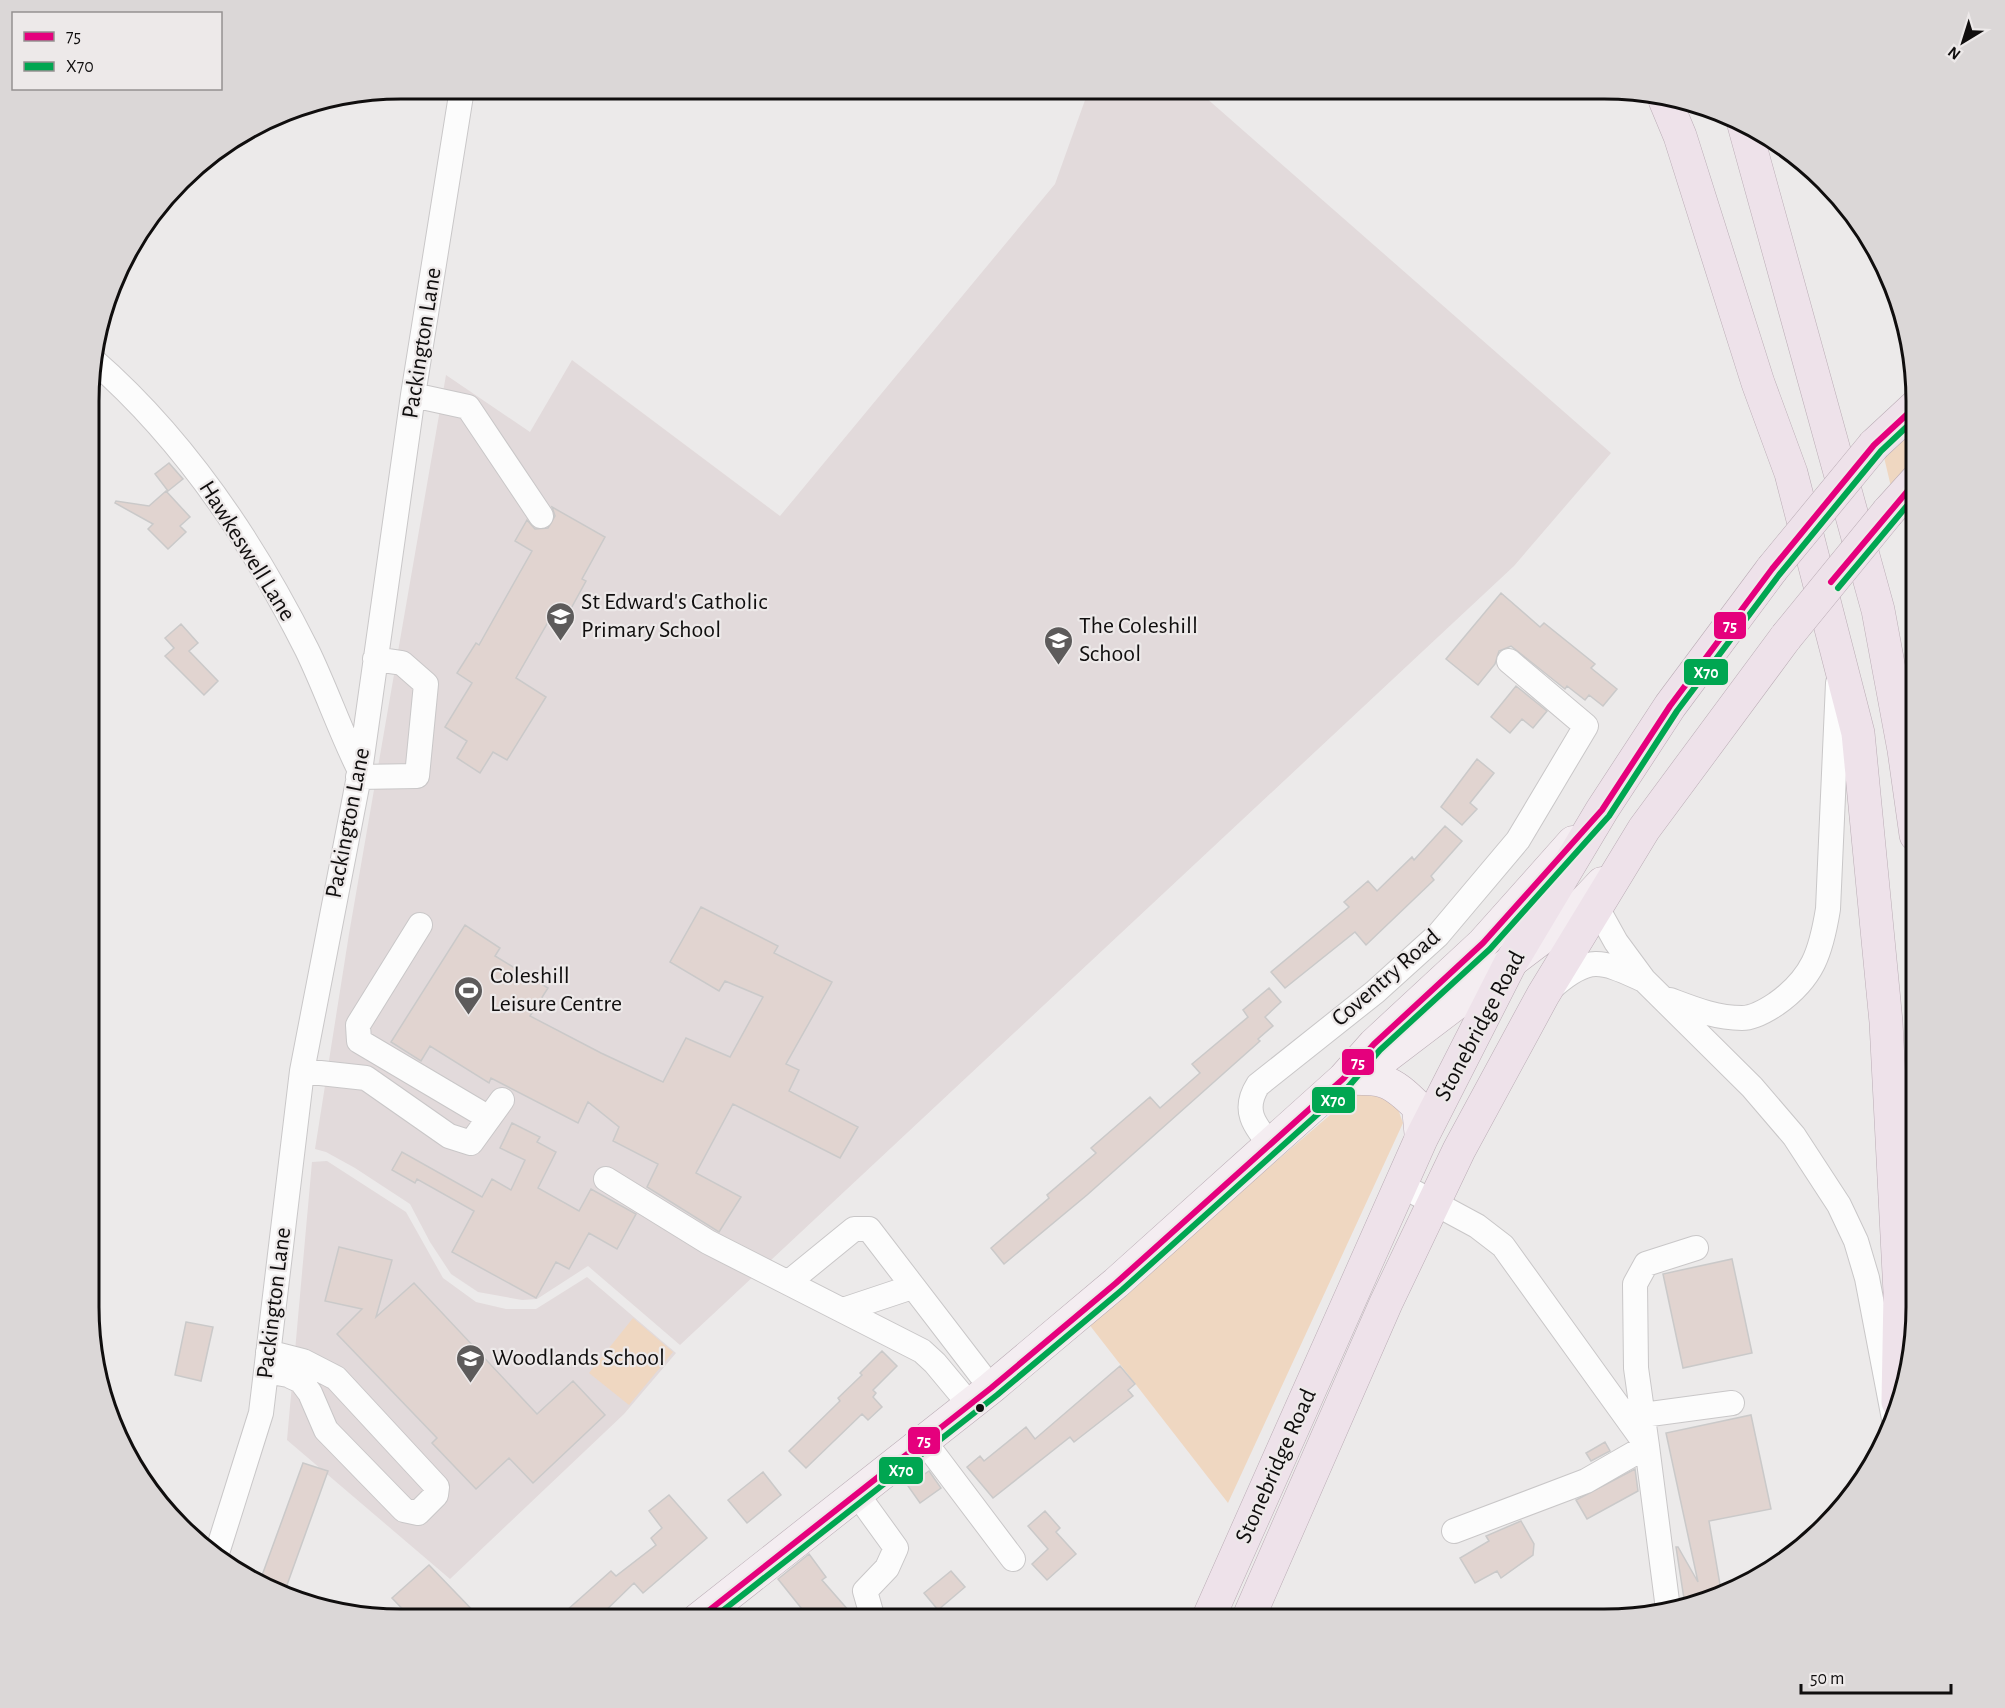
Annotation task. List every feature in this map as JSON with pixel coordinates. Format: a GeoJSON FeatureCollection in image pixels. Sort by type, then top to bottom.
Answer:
{"type":"FeatureCollection","features":[{"type":"Feature","properties":{"kind":"highway"},"geometry":{"type":"LineString","coordinates":[[1667,106],[1680,136],[1758,383],[1791,473],[1858,733],[1886,1022],[1900,1293],[1899,1373]]}},
{"type":"Feature","properties":{"kind":"highway"},"geometry":{"type":"LineString","coordinates":[[1747,135],[1878,610],[1906,764]]}},
{"type":"Feature","properties":{"kind":"highway","name":"Stonebridge Road"},"geometry":{"type":"LineString","coordinates":[[1212,1609],[1421,1139],[1510,964],[1602,810],[1670,706],[1772,569],[1874,445],[1906,415]]}},
{"type":"Feature","properties":{"kind":"highway","name":"Stonebridge Road"},"geometry":{"type":"LineString","coordinates":[[1252,1609],[1386,1303],[1459,1150],[1543,995],[1644,830],[1786,637],[1906,492]]}},
{"type":"Feature","properties":{"kind":"main road"},"geometry":{"type":"LineString","coordinates":[[711,1609],[981,1396],[1116,1283],[1270,1145],[1343,1079],[1374,1044],[1483,943],[1602,810]]}},
{"type":"Feature","properties":{"kind":"main road"},"geometry":{"type":"LineString","coordinates":[[1343,1079],[1385,1058],[1570,917],[1599,886],[1644,830]]}},
{"type":"Feature","properties":{"kind":"main road"},"geometry":{"type":"LineString","coordinates":[[1343,1079],[1376,1078],[1397,1086],[1418,1107],[1421,1139]]}},
{"type":"Feature","properties":{"kind":"street","name":"Packington Lane"},"geometry":{"type":"LineString","coordinates":[[219,1548],[261,1413],[302,1071],[359,774],[413,395],[460,99]]}},
{"type":"Feature","properties":{"kind":"street","name":"Hawkeswell Lane"},"geometry":{"type":"LineString","coordinates":[[101,367],[128,391],[186,455],[264,573],[307,651],[359,774]]}},
{"type":"Feature","properties":{"kind":"street"},"geometry":{"type":"LineString","coordinates":[[413,395],[468,407],[541,516]]}},
{"type":"Feature","properties":{"kind":"street"},"geometry":{"type":"LineString","coordinates":[[359,774],[417,776],[426,684],[402,663],[375,659]]}},
{"type":"Feature","properties":{"kind":"street"},"geometry":{"type":"LineString","coordinates":[[1665,998],[1712,1015],[1744,1018],[1768,1010],[1794,991],[1812,968],[1823,939],[1828,909],[1839,659]]}},
{"type":"Feature","properties":{"kind":"street","name":"Coventry Road"},"geometry":{"type":"LineString","coordinates":[[1270,1145],[1253,1124],[1249,1109],[1251,1096],[1258,1085],[1375,992],[1438,935],[1518,840],[1586,726],[1509,661]]}},
{"type":"Feature","properties":{"kind":"street"},"geometry":{"type":"LineString","coordinates":[[1904,750],[1906,757]]}},
{"type":"Feature","properties":{"kind":"street"},"geometry":{"type":"LineString","coordinates":[[1596,906],[1616,942],[1644,980],[1665,998],[1773,1112],[1794,1137],[1839,1206],[1856,1241],[1867,1278],[1891,1402]]}},
{"type":"Feature","properties":{"kind":"street"},"geometry":{"type":"LineString","coordinates":[[302,1071],[366,1078],[449,1136],[471,1143],[496,1109],[420,1077],[365,1046],[359,1041],[357,1033],[357,1025],[420,925]]}},
{"type":"Feature","properties":{"kind":"street"},"geometry":{"type":"LineString","coordinates":[[1543,995],[1575,968],[1599,963],[1644,980]]}},
{"type":"Feature","properties":{"kind":"street"},"geometry":{"type":"LineString","coordinates":[[402,1102],[420,1077]]}},
{"type":"Feature","properties":{"kind":"street"},"geometry":{"type":"LineString","coordinates":[[606,1179],[789,1282],[922,1351],[981,1396]]}},
{"type":"Feature","properties":{"kind":"street"},"geometry":{"type":"LineString","coordinates":[[1401,1185],[1476,1226],[1503,1246],[1647,1446]]}},
{"type":"Feature","properties":{"kind":"street"},"geometry":{"type":"LineString","coordinates":[[789,1282],[854,1229],[868,1229],[912,1287],[981,1396]]}},
{"type":"Feature","properties":{"kind":"street"},"geometry":{"type":"LineString","coordinates":[[1667,1602],[1636,1368],[1635,1284],[1646,1264],[1696,1248]]}},
{"type":"Feature","properties":{"kind":"street"},"geometry":{"type":"LineString","coordinates":[[843,1310],[912,1287]]}},
{"type":"Feature","properties":{"kind":"street"},"geometry":{"type":"LineString","coordinates":[[303,1361],[336,1378],[437,1487],[436,1495],[418,1513],[404,1510],[326,1430],[310,1393],[301,1381],[267,1362],[303,1361]]}},
{"type":"Feature","properties":{"kind":"street"},"geometry":{"type":"LineString","coordinates":[[1643,1415],[1732,1402]]}},
{"type":"Feature","properties":{"kind":"street"},"geometry":{"type":"LineString","coordinates":[[924,1441],[1013,1559]]}},
{"type":"Feature","properties":{"kind":"street"},"geometry":{"type":"LineString","coordinates":[[1454,1532],[1586,1481],[1647,1446]]}},
{"type":"Feature","properties":{"kind":"street"},"geometry":{"type":"LineString","coordinates":[[857,1494],[896,1548],[887,1568],[865,1591],[870,1609]]}},
{"type":"Feature","properties":{"kind":"shaded area","name":"The Coleshill School"},"geometry":{"type":"Polygon","coordinates":[[[1085,99],[1207,99],[1611,453],[1514,566],[680,1345],[588,1266],[537,1299],[522,1300],[478,1292],[451,1274],[430,1242],[410,1204],[355,1168],[326,1152],[315,1149],[349,934],[446,375],[530,432],[572,360],[780,516],[1055,184],[1085,99]]]}},
{"type":"Feature","properties":{"kind":"shaded area"},"geometry":{"type":"Polygon","coordinates":[[[1906,431],[1906,475],[1892,491],[1883,453],[1906,431]]]}},
{"type":"Feature","properties":{"kind":"shaded area"},"geometry":{"type":"Polygon","coordinates":[[[1374,1090],[1394,1098],[1403,1123],[1228,1503],[1088,1323],[1351,1097],[1374,1090]]]}},
{"type":"Feature","properties":{"kind":"shaded area","name":"Woodlands School"},"geometry":{"type":"Polygon","coordinates":[[[327,1161],[406,1212],[443,1278],[476,1302],[506,1309],[536,1309],[587,1277],[676,1353],[624,1414],[450,1579],[287,1440],[312,1162],[327,1161]]]}},
{"type":"Feature","properties":{"kind":"shaded area"},"geometry":{"type":"Polygon","coordinates":[[[633,1318],[673,1352],[629,1405],[589,1373],[633,1318]]]}},
{"type":"Feature","properties":{"kind":"building"},"geometry":{"type":"Polygon","coordinates":[[[169,463],[183,479],[168,491],[155,474],[169,463]]]}},
{"type":"Feature","properties":{"kind":"building"},"geometry":{"type":"Polygon","coordinates":[[[166,491],[190,517],[180,526],[186,532],[168,549],[148,529],[153,524],[115,503],[116,501],[149,506],[166,491]]]}},
{"type":"Feature","properties":{"kind":"building"},"geometry":{"type":"Polygon","coordinates":[[[552,507],[605,537],[582,579],[586,581],[563,623],[551,617],[516,678],[546,697],[507,760],[493,752],[480,773],[457,758],[467,741],[445,727],[472,683],[457,673],[476,643],[479,645],[532,551],[515,541],[527,520],[535,529],[548,528],[555,516],[552,507]]]}},
{"type":"Feature","properties":{"kind":"building"},"geometry":{"type":"Polygon","coordinates":[[[1501,593],[1540,627],[1544,623],[1595,664],[1591,668],[1617,689],[1603,706],[1589,695],[1585,700],[1567,686],[1565,689],[1511,646],[1499,651],[1495,664],[1478,685],[1446,659],[1501,593]]]}},
{"type":"Feature","properties":{"kind":"building"},"geometry":{"type":"Polygon","coordinates":[[[181,624],[198,643],[189,651],[218,681],[204,695],[165,656],[174,648],[165,638],[181,624]]]}},
{"type":"Feature","properties":{"kind":"building"},"geometry":{"type":"Polygon","coordinates":[[[1516,686],[1547,711],[1533,728],[1522,719],[1510,733],[1491,717],[1516,686]]]}},
{"type":"Feature","properties":{"kind":"building"},"geometry":{"type":"Polygon","coordinates":[[[1477,759],[1494,773],[1470,803],[1477,809],[1462,825],[1441,807],[1477,759]]]}},
{"type":"Feature","properties":{"kind":"building"},"geometry":{"type":"Polygon","coordinates":[[[1445,826],[1462,841],[1431,876],[1434,880],[1366,945],[1355,932],[1285,988],[1271,972],[1349,907],[1344,902],[1368,881],[1377,891],[1412,857],[1414,860],[1445,826]]]}},
{"type":"Feature","properties":{"kind":"building"},"geometry":{"type":"Polygon","coordinates":[[[701,907],[778,946],[774,953],[832,982],[786,1064],[799,1070],[789,1091],[858,1127],[840,1158],[733,1104],[696,1173],[741,1197],[719,1232],[647,1187],[658,1164],[613,1141],[619,1127],[588,1102],[578,1123],[491,1078],[489,1083],[430,1046],[421,1061],[391,1042],[465,925],[500,948],[495,956],[548,988],[530,1016],[601,1053],[663,1082],[686,1038],[730,1057],[763,997],[725,981],[719,991],[670,962],[701,907]]]}},
{"type":"Feature","properties":{"kind":"building"},"geometry":{"type":"Polygon","coordinates":[[[1269,988],[1281,1002],[1265,1017],[1273,1026],[1258,1039],[1260,1041],[1087,1195],[1004,1264],[991,1248],[1049,1198],[1047,1195],[1096,1153],[1091,1148],[1150,1097],[1160,1108],[1200,1073],[1192,1064],[1248,1017],[1243,1010],[1269,988]]]}},
{"type":"Feature","properties":{"kind":"building"},"geometry":{"type":"Polygon","coordinates":[[[512,1123],[540,1137],[537,1142],[556,1152],[538,1188],[579,1211],[591,1189],[636,1214],[617,1249],[589,1233],[569,1269],[556,1262],[536,1298],[452,1252],[474,1211],[417,1179],[415,1183],[392,1170],[402,1152],[482,1197],[492,1179],[511,1190],[525,1160],[500,1148],[512,1123]]]}},
{"type":"Feature","properties":{"kind":"building"},"geometry":{"type":"Polygon","coordinates":[[[339,1247],[392,1260],[376,1317],[414,1283],[537,1414],[573,1381],[605,1415],[533,1483],[509,1458],[476,1489],[432,1443],[437,1438],[337,1334],[362,1309],[325,1301],[339,1247]]]}},
{"type":"Feature","properties":{"kind":"building"},"geometry":{"type":"Polygon","coordinates":[[[1732,1259],[1752,1353],[1683,1368],[1663,1274],[1732,1259]]]}},
{"type":"Feature","properties":{"kind":"building"},"geometry":{"type":"Polygon","coordinates":[[[186,1322],[213,1327],[201,1381],[175,1375],[186,1322]]]}},
{"type":"Feature","properties":{"kind":"building"},"geometry":{"type":"Polygon","coordinates":[[[882,1351],[897,1366],[873,1390],[876,1393],[873,1397],[882,1407],[868,1420],[862,1414],[806,1468],[789,1451],[840,1401],[838,1398],[862,1375],[860,1373],[882,1351]]]}},
{"type":"Feature","properties":{"kind":"building"},"geometry":{"type":"Polygon","coordinates":[[[1120,1366],[1135,1384],[1128,1390],[1133,1396],[1074,1442],[1070,1437],[993,1498],[967,1467],[980,1456],[984,1461],[1026,1427],[1035,1439],[1120,1366]]]}},
{"type":"Feature","properties":{"kind":"building"},"geometry":{"type":"Polygon","coordinates":[[[1751,1415],[1771,1509],[1709,1521],[1720,1586],[1684,1598],[1676,1547],[1698,1582],[1666,1433],[1751,1415]]]}},
{"type":"Feature","properties":{"kind":"building"},"geometry":{"type":"Polygon","coordinates":[[[1605,1442],[1610,1451],[1591,1461],[1586,1453],[1605,1442]]]}},
{"type":"Feature","properties":{"kind":"building"},"geometry":{"type":"Polygon","coordinates":[[[303,1463],[328,1471],[286,1587],[262,1575],[303,1463]]]}},
{"type":"Feature","properties":{"kind":"building"},"geometry":{"type":"Polygon","coordinates":[[[1635,1469],[1638,1491],[1587,1519],[1576,1500],[1635,1469]]]}},
{"type":"Feature","properties":{"kind":"building"},"geometry":{"type":"Polygon","coordinates":[[[929,1471],[941,1488],[920,1503],[908,1486],[929,1471]]]}},
{"type":"Feature","properties":{"kind":"building"},"geometry":{"type":"Polygon","coordinates":[[[763,1472],[781,1495],[747,1523],[728,1500],[763,1472]]]}},
{"type":"Feature","properties":{"kind":"building"},"geometry":{"type":"Polygon","coordinates":[[[669,1495],[707,1538],[643,1593],[634,1583],[607,1609],[568,1609],[611,1571],[616,1576],[656,1545],[651,1538],[662,1528],[649,1511],[669,1495]]]}},
{"type":"Feature","properties":{"kind":"building"},"geometry":{"type":"Polygon","coordinates":[[[1045,1511],[1060,1528],[1056,1532],[1076,1554],[1047,1580],[1032,1564],[1048,1549],[1028,1526],[1045,1511]]]}},
{"type":"Feature","properties":{"kind":"building"},"geometry":{"type":"Polygon","coordinates":[[[1521,1521],[1534,1544],[1533,1555],[1501,1578],[1497,1571],[1475,1583],[1460,1558],[1489,1541],[1486,1536],[1521,1521]]]}},
{"type":"Feature","properties":{"kind":"building"},"geometry":{"type":"Polygon","coordinates":[[[809,1554],[826,1577],[822,1580],[847,1609],[802,1609],[778,1579],[809,1554]]]}},
{"type":"Feature","properties":{"kind":"building"},"geometry":{"type":"Polygon","coordinates":[[[429,1565],[471,1609],[402,1609],[392,1598],[429,1565]]]}},
{"type":"Feature","properties":{"kind":"building"},"geometry":{"type":"Polygon","coordinates":[[[951,1571],[965,1587],[939,1609],[924,1593],[951,1571]]]}},
{"type":"Feature","properties":{"kind":"transit line","name":"75"},"geometry":{"type":"LineString","coordinates":[[711,1609],[991,1388],[1116,1283],[1343,1079],[1374,1044],[1483,943],[1602,810],[1670,706],[1772,569],[1874,445],[1906,415]]}},
{"type":"Feature","properties":{"kind":"transit line","name":"X70"},"geometry":{"type":"LineString","coordinates":[[725,1609],[997,1395],[1122,1290],[1349,1086],[1380,1050],[1490,949],[1609,816],[1677,711],[1779,575],[1881,451],[1906,427]]}},
{"type":"Feature","properties":{"kind":"transit line","name":"75"},"geometry":{"type":"LineString","coordinates":[[1831,582],[1906,493]]}},
{"type":"Feature","properties":{"kind":"transit line","name":"X70"},"geometry":{"type":"LineString","coordinates":[[1838,588],[1906,507]]}},
{"type":"Feature","properties":{"kind":"place","name":"St Edward's Catholic Primary School"},"geometry":{"type":"Point","coordinates":[560,642]}},
{"type":"Feature","properties":{"kind":"place","name":"The Coleshill School"},"geometry":{"type":"Point","coordinates":[1058,666]}},
{"type":"Feature","properties":{"kind":"place","name":"Coleshill Leisure Centre"},"geometry":{"type":"Point","coordinates":[469,1016]}},
{"type":"Feature","properties":{"kind":"place","name":"Woodlands School"},"geometry":{"type":"Point","coordinates":[471,1384]}}]}
